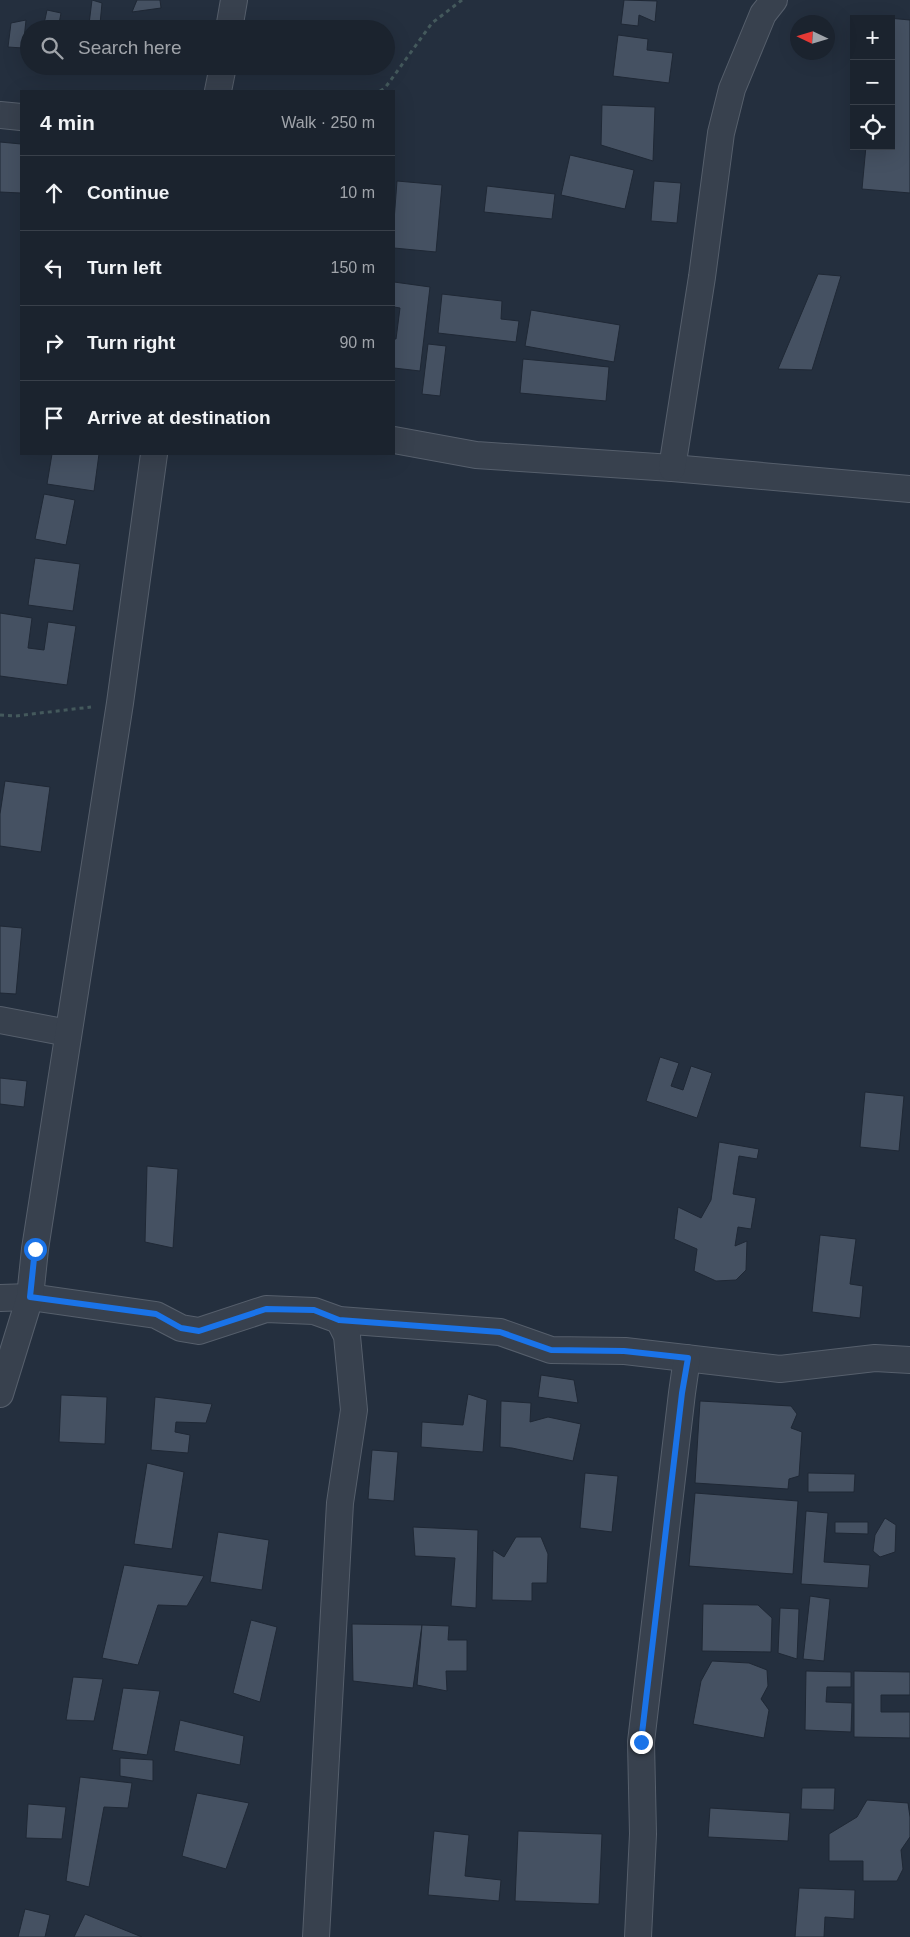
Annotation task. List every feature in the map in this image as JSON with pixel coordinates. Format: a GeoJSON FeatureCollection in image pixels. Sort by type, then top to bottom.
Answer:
{"type":"FeatureCollection","features":[{"type":"Feature","properties":{"kind":"street"},"geometry":{"type":"LineString","coordinates":[[231,20],[234,0]]}},
{"type":"Feature","properties":{"kind":"street"},"geometry":{"type":"LineString","coordinates":[[672,468],[702,276],[721,133],[732,88],[763,14],[774,0]]}},
{"type":"Feature","properties":{"kind":"street"},"geometry":{"type":"LineString","coordinates":[[218,90],[221,75]]}},
{"type":"Feature","properties":{"kind":"street"},"geometry":{"type":"LineString","coordinates":[[0,115],[20,117]]}},
{"type":"Feature","properties":{"kind":"street"},"geometry":{"type":"LineString","coordinates":[[395,440],[476,455],[672,468],[910,489]]}},
{"type":"Feature","properties":{"kind":"street"},"geometry":{"type":"LineString","coordinates":[[0,1394],[30,1297],[35,1249],[120,703],[154,455]]}},
{"type":"Feature","properties":{"kind":"street"},"geometry":{"type":"LineString","coordinates":[[0,1020],[68,1033]]}},
{"type":"Feature","properties":{"kind":"street"},"geometry":{"type":"LineString","coordinates":[[0,1298],[30,1297],[156,1314],[181,1328],[199,1331],[266,1309],[314,1310],[339,1320],[500,1332],[551,1350],[624,1351],[780,1369],[875,1358],[910,1360]]}},
{"type":"Feature","properties":{"kind":"street"},"geometry":{"type":"LineString","coordinates":[[316,1937],[340,1503],[354,1410],[347,1336],[339,1320]]}},
{"type":"Feature","properties":{"kind":"street"},"geometry":{"type":"LineString","coordinates":[[638,1937],[644,1834],[641,1742],[682,1393],[688,1358]]}},
{"type":"Feature","properties":{"kind":"path"},"geometry":{"type":"LineString","coordinates":[[395,74],[432,23],[462,0]]}},
{"type":"Feature","properties":{"kind":"path"},"geometry":{"type":"LineString","coordinates":[[382,90],[394,75]]}},
{"type":"Feature","properties":{"kind":"path"},"geometry":{"type":"LineString","coordinates":[[0,715],[15,716],[120,703]]}},
{"type":"Feature","properties":{"kind":"building"},"geometry":{"type":"Polygon","coordinates":[[[92,0],[102,3],[100,20],[90,20],[92,0]]]}},
{"type":"Feature","properties":{"kind":"building"},"geometry":{"type":"Polygon","coordinates":[[[137,0],[160,0],[161,8],[132,12],[137,0]]]}},
{"type":"Feature","properties":{"kind":"building"},"geometry":{"type":"Polygon","coordinates":[[[624,0],[657,1],[655,22],[639,15],[638,26],[621,24],[624,0]]]}},
{"type":"Feature","properties":{"kind":"building"},"geometry":{"type":"Polygon","coordinates":[[[47,10],[61,13],[60,20],[45,20],[47,10]]]}},
{"type":"Feature","properties":{"kind":"building"},"geometry":{"type":"Polygon","coordinates":[[[895,19],[910,20],[910,193],[862,189],[866,150],[895,150],[895,19]]]}},
{"type":"Feature","properties":{"kind":"building"},"geometry":{"type":"Polygon","coordinates":[[[20,21],[20,48],[8,47],[11,23],[20,21]]]}},
{"type":"Feature","properties":{"kind":"building"},"geometry":{"type":"Polygon","coordinates":[[[618,35],[648,39],[647,50],[673,53],[669,83],[613,76],[618,35]]]}},
{"type":"Feature","properties":{"kind":"building"},"geometry":{"type":"Polygon","coordinates":[[[602,105],[655,107],[653,161],[601,145],[602,105]]]}},
{"type":"Feature","properties":{"kind":"building"},"geometry":{"type":"Polygon","coordinates":[[[0,142],[20,144],[20,193],[0,192],[0,142]]]}},
{"type":"Feature","properties":{"kind":"building"},"geometry":{"type":"Polygon","coordinates":[[[570,155],[634,170],[625,209],[561,195],[570,155]]]}},
{"type":"Feature","properties":{"kind":"building"},"geometry":{"type":"Polygon","coordinates":[[[397,181],[442,185],[436,252],[395,248],[397,181]]]}},
{"type":"Feature","properties":{"kind":"building"},"geometry":{"type":"Polygon","coordinates":[[[654,181],[681,183],[677,223],[651,221],[654,181]]]}},
{"type":"Feature","properties":{"kind":"building"},"geometry":{"type":"Polygon","coordinates":[[[487,186],[555,194],[552,219],[484,212],[487,186]]]}},
{"type":"Feature","properties":{"kind":"building"},"geometry":{"type":"Polygon","coordinates":[[[818,274],[841,276],[812,370],[778,369],[818,274]]]}},
{"type":"Feature","properties":{"kind":"building"},"geometry":{"type":"Polygon","coordinates":[[[395,282],[430,287],[420,371],[395,368],[395,339],[400,308],[395,307],[395,282]]]}},
{"type":"Feature","properties":{"kind":"building"},"geometry":{"type":"Polygon","coordinates":[[[442,294],[502,301],[501,319],[519,321],[516,342],[438,333],[442,294]]]}},
{"type":"Feature","properties":{"kind":"building"},"geometry":{"type":"Polygon","coordinates":[[[531,310],[620,325],[614,362],[525,346],[531,310]]]}},
{"type":"Feature","properties":{"kind":"building"},"geometry":{"type":"Polygon","coordinates":[[[428,344],[446,346],[440,396],[422,394],[428,344]]]}},
{"type":"Feature","properties":{"kind":"building"},"geometry":{"type":"Polygon","coordinates":[[[523,359],[609,367],[606,401],[520,393],[523,359]]]}},
{"type":"Feature","properties":{"kind":"building"},"geometry":{"type":"Polygon","coordinates":[[[52,455],[99,455],[94,491],[47,484],[52,455]]]}},
{"type":"Feature","properties":{"kind":"building"},"geometry":{"type":"Polygon","coordinates":[[[44,494],[75,500],[66,545],[35,539],[44,494]]]}},
{"type":"Feature","properties":{"kind":"building"},"geometry":{"type":"Polygon","coordinates":[[[35,558],[80,564],[73,611],[28,605],[35,558]]]}},
{"type":"Feature","properties":{"kind":"building"},"geometry":{"type":"Polygon","coordinates":[[[0,613],[32,618],[28,648],[44,650],[48,622],[76,626],[67,685],[0,676],[0,613]]]}},
{"type":"Feature","properties":{"kind":"building"},"geometry":{"type":"Polygon","coordinates":[[[5,781],[50,787],[41,852],[0,846],[0,814],[5,781]]]}},
{"type":"Feature","properties":{"kind":"building"},"geometry":{"type":"Polygon","coordinates":[[[0,926],[22,928],[16,994],[0,993],[0,926]]]}},
{"type":"Feature","properties":{"kind":"building"},"geometry":{"type":"Polygon","coordinates":[[[660,1057],[679,1063],[671,1086],[683,1090],[691,1066],[712,1073],[697,1118],[646,1101],[660,1057]]]}},
{"type":"Feature","properties":{"kind":"building"},"geometry":{"type":"Polygon","coordinates":[[[0,1078],[27,1081],[24,1107],[0,1104],[0,1078]]]}},
{"type":"Feature","properties":{"kind":"building"},"geometry":{"type":"Polygon","coordinates":[[[865,1092],[904,1096],[899,1151],[860,1147],[865,1092]]]}},
{"type":"Feature","properties":{"kind":"building"},"geometry":{"type":"Polygon","coordinates":[[[719,1142],[759,1149],[757,1159],[739,1156],[733,1194],[756,1198],[751,1229],[738,1227],[735,1246],[747,1241],[746,1270],[736,1280],[716,1281],[694,1271],[697,1249],[674,1239],[678,1207],[701,1218],[711,1200],[719,1142]]]}},
{"type":"Feature","properties":{"kind":"building"},"geometry":{"type":"Polygon","coordinates":[[[147,1166],[178,1169],[173,1248],[145,1242],[147,1166]]]}},
{"type":"Feature","properties":{"kind":"building"},"geometry":{"type":"Polygon","coordinates":[[[820,1235],[856,1239],[850,1284],[863,1286],[860,1318],[812,1312],[820,1235]]]}},
{"type":"Feature","properties":{"kind":"building"},"geometry":{"type":"Polygon","coordinates":[[[541,1375],[574,1380],[578,1403],[538,1397],[541,1375]]]}},
{"type":"Feature","properties":{"kind":"building"},"geometry":{"type":"Polygon","coordinates":[[[468,1394],[487,1400],[483,1452],[421,1447],[422,1422],[463,1425],[468,1394]]]}},
{"type":"Feature","properties":{"kind":"building"},"geometry":{"type":"Polygon","coordinates":[[[61,1395],[107,1397],[105,1444],[59,1442],[61,1395]]]}},
{"type":"Feature","properties":{"kind":"building"},"geometry":{"type":"Polygon","coordinates":[[[155,1397],[212,1404],[206,1423],[176,1422],[175,1432],[190,1435],[188,1453],[151,1450],[155,1397]]]}},
{"type":"Feature","properties":{"kind":"building"},"geometry":{"type":"Polygon","coordinates":[[[501,1401],[531,1403],[530,1422],[548,1417],[581,1424],[573,1461],[500,1447],[501,1401]]]}},
{"type":"Feature","properties":{"kind":"building"},"geometry":{"type":"Polygon","coordinates":[[[700,1401],[791,1406],[797,1414],[791,1428],[802,1432],[799,1476],[789,1479],[788,1489],[695,1483],[700,1401]]]}},
{"type":"Feature","properties":{"kind":"building"},"geometry":{"type":"Polygon","coordinates":[[[372,1450],[398,1452],[394,1501],[368,1499],[372,1450]]]}},
{"type":"Feature","properties":{"kind":"building"},"geometry":{"type":"Polygon","coordinates":[[[147,1463],[184,1472],[172,1549],[134,1544],[147,1463]]]}},
{"type":"Feature","properties":{"kind":"building"},"geometry":{"type":"Polygon","coordinates":[[[585,1473],[618,1476],[612,1532],[580,1528],[585,1473]]]}},
{"type":"Feature","properties":{"kind":"building"},"geometry":{"type":"Polygon","coordinates":[[[808,1473],[855,1474],[854,1492],[808,1492],[808,1473]]]}},
{"type":"Feature","properties":{"kind":"building"},"geometry":{"type":"Polygon","coordinates":[[[695,1493],[798,1501],[793,1574],[689,1566],[695,1493]]]}},
{"type":"Feature","properties":{"kind":"building"},"geometry":{"type":"Polygon","coordinates":[[[806,1511],[828,1513],[824,1562],[870,1565],[868,1588],[801,1584],[806,1511]]]}},
{"type":"Feature","properties":{"kind":"building"},"geometry":{"type":"Polygon","coordinates":[[[885,1518],[896,1525],[895,1552],[880,1557],[873,1551],[875,1535],[885,1518]]]}},
{"type":"Feature","properties":{"kind":"building"},"geometry":{"type":"Polygon","coordinates":[[[835,1522],[868,1522],[868,1534],[835,1533],[835,1522]]]}},
{"type":"Feature","properties":{"kind":"building"},"geometry":{"type":"Polygon","coordinates":[[[413,1527],[478,1530],[476,1608],[451,1606],[455,1558],[415,1556],[413,1527]]]}},
{"type":"Feature","properties":{"kind":"building"},"geometry":{"type":"Polygon","coordinates":[[[218,1532],[269,1540],[262,1590],[210,1582],[218,1532]]]}},
{"type":"Feature","properties":{"kind":"building"},"geometry":{"type":"Polygon","coordinates":[[[516,1537],[541,1537],[548,1554],[547,1583],[532,1583],[532,1601],[492,1600],[493,1550],[504,1557],[516,1537]]]}},
{"type":"Feature","properties":{"kind":"building"},"geometry":{"type":"Polygon","coordinates":[[[124,1565],[204,1576],[187,1606],[158,1605],[138,1665],[102,1658],[124,1565]]]}},
{"type":"Feature","properties":{"kind":"building"},"geometry":{"type":"Polygon","coordinates":[[[810,1596],[830,1599],[824,1661],[803,1659],[810,1596]]]}},
{"type":"Feature","properties":{"kind":"building"},"geometry":{"type":"Polygon","coordinates":[[[703,1604],[758,1605],[772,1618],[771,1652],[702,1651],[703,1604]]]}},
{"type":"Feature","properties":{"kind":"building"},"geometry":{"type":"Polygon","coordinates":[[[780,1608],[799,1609],[797,1659],[778,1653],[780,1608]]]}},
{"type":"Feature","properties":{"kind":"building"},"geometry":{"type":"Polygon","coordinates":[[[251,1620],[277,1627],[260,1702],[233,1693],[251,1620]]]}},
{"type":"Feature","properties":{"kind":"building"},"geometry":{"type":"Polygon","coordinates":[[[352,1624],[422,1625],[413,1688],[353,1681],[352,1624]]]}},
{"type":"Feature","properties":{"kind":"building"},"geometry":{"type":"Polygon","coordinates":[[[422,1625],[449,1626],[448,1640],[467,1640],[467,1671],[446,1671],[447,1691],[417,1685],[422,1625]]]}},
{"type":"Feature","properties":{"kind":"building"},"geometry":{"type":"Polygon","coordinates":[[[712,1661],[749,1663],[767,1670],[768,1686],[761,1699],[769,1710],[764,1738],[693,1724],[701,1681],[712,1661]]]}},
{"type":"Feature","properties":{"kind":"building"},"geometry":{"type":"Polygon","coordinates":[[[806,1671],[851,1672],[851,1687],[827,1687],[826,1702],[852,1703],[851,1732],[805,1730],[806,1671]]]}},
{"type":"Feature","properties":{"kind":"building"},"geometry":{"type":"Polygon","coordinates":[[[854,1671],[910,1672],[910,1695],[881,1695],[881,1712],[910,1712],[910,1738],[854,1737],[854,1671]]]}},
{"type":"Feature","properties":{"kind":"building"},"geometry":{"type":"Polygon","coordinates":[[[73,1677],[103,1679],[94,1721],[66,1720],[73,1677]]]}},
{"type":"Feature","properties":{"kind":"building"},"geometry":{"type":"Polygon","coordinates":[[[123,1688],[160,1691],[147,1755],[112,1750],[123,1688]]]}},
{"type":"Feature","properties":{"kind":"building"},"geometry":{"type":"Polygon","coordinates":[[[180,1720],[244,1736],[240,1765],[174,1751],[180,1720]]]}},
{"type":"Feature","properties":{"kind":"building"},"geometry":{"type":"Polygon","coordinates":[[[120,1758],[153,1760],[153,1781],[120,1776],[120,1758]]]}},
{"type":"Feature","properties":{"kind":"building"},"geometry":{"type":"Polygon","coordinates":[[[80,1777],[132,1783],[128,1808],[104,1807],[89,1887],[66,1881],[80,1777]]]}},
{"type":"Feature","properties":{"kind":"building"},"geometry":{"type":"Polygon","coordinates":[[[802,1788],[835,1788],[834,1810],[801,1809],[802,1788]]]}},
{"type":"Feature","properties":{"kind":"building"},"geometry":{"type":"Polygon","coordinates":[[[197,1793],[249,1803],[226,1869],[182,1856],[197,1793]]]}},
{"type":"Feature","properties":{"kind":"building"},"geometry":{"type":"Polygon","coordinates":[[[867,1800],[908,1803],[910,1837],[901,1850],[903,1869],[897,1881],[863,1881],[863,1861],[829,1861],[829,1834],[857,1817],[867,1800]]]}},
{"type":"Feature","properties":{"kind":"building"},"geometry":{"type":"Polygon","coordinates":[[[28,1804],[66,1807],[62,1839],[26,1838],[28,1804]]]}},
{"type":"Feature","properties":{"kind":"building"},"geometry":{"type":"Polygon","coordinates":[[[710,1808],[790,1813],[788,1841],[708,1837],[710,1808]]]}},
{"type":"Feature","properties":{"kind":"building"},"geometry":{"type":"Polygon","coordinates":[[[434,1831],[469,1835],[465,1876],[501,1880],[499,1901],[428,1895],[434,1831]]]}},
{"type":"Feature","properties":{"kind":"building"},"geometry":{"type":"Polygon","coordinates":[[[518,1831],[602,1834],[599,1904],[515,1901],[518,1831]]]}},
{"type":"Feature","properties":{"kind":"building"},"geometry":{"type":"Polygon","coordinates":[[[799,1888],[855,1890],[854,1919],[825,1917],[824,1937],[795,1937],[799,1888]]]}},
{"type":"Feature","properties":{"kind":"building"},"geometry":{"type":"Polygon","coordinates":[[[25,1909],[50,1915],[45,1937],[18,1937],[25,1909]]]}},
{"type":"Feature","properties":{"kind":"building"},"geometry":{"type":"Polygon","coordinates":[[[85,1914],[142,1937],[74,1937],[85,1914]]]}},
{"type":"Feature","properties":{"kind":"route"},"geometry":{"type":"LineString","coordinates":[[35,1249],[30,1297],[156,1314],[181,1328],[199,1331],[266,1309],[314,1310],[339,1320],[500,1332],[551,1350],[624,1351],[688,1358],[682,1393],[641,1742]]}}]}
